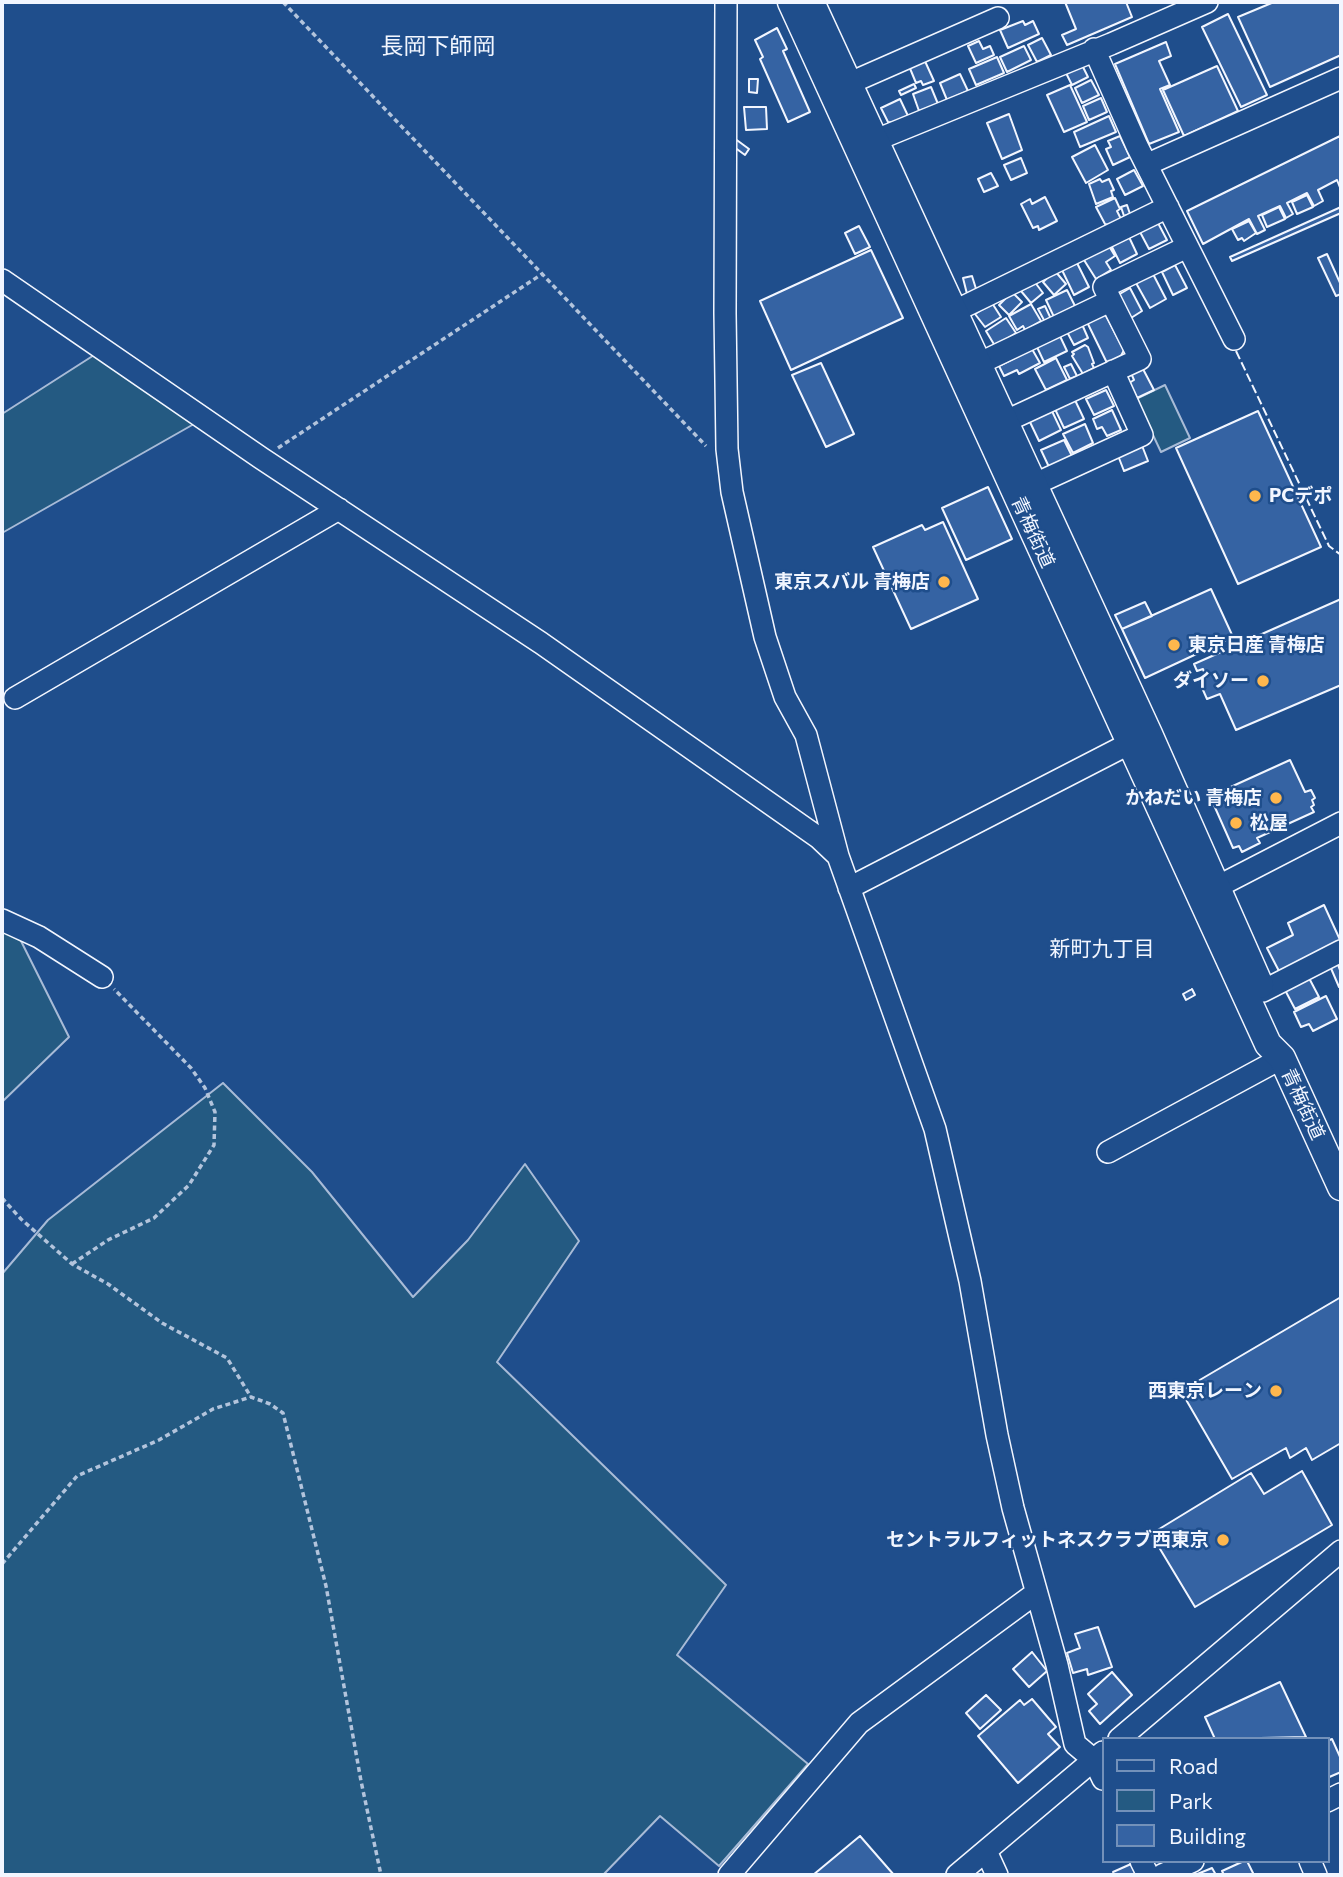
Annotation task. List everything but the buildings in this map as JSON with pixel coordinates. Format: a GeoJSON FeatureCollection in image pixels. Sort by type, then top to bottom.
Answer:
{"type":"FeatureCollection","features":[{"type":"Feature","properties":{"kind":"main road","name":"青梅街道"},"geometry":{"type":"LineString","coordinates":[[791,2],[1139,739],[1217,887],[1284,1038],[1282,1058]]}},
{"type":"Feature","properties":{"kind":"main road","name":"青梅街道"},"geometry":{"type":"LineString","coordinates":[[811,2],[1033,485],[1268,1044],[1282,1058],[1341,1187]]}},
{"type":"Feature","properties":{"kind":"street"},"geometry":{"type":"LineString","coordinates":[[726,2],[724,193],[727,449],[732,492],[765,637],[785,697],[806,735],[838,856],[935,1129],[970,1281],[1005,1471],[1035,1593],[1057,1665],[1075,1744],[1099,1756]]}},
{"type":"Feature","properties":{"kind":"street"},"geometry":{"type":"LineString","coordinates":[[876,140],[1207,2]]}},
{"type":"Feature","properties":{"kind":"street"},"geometry":{"type":"LineString","coordinates":[[850,83],[998,18]]}},
{"type":"Feature","properties":{"kind":"street"},"geometry":{"type":"LineString","coordinates":[[1094,49],[1137,146],[1234,339]]}},
{"type":"Feature","properties":{"kind":"street"},"geometry":{"type":"LineString","coordinates":[[1148,164],[1341,78]]}},
{"type":"Feature","properties":{"kind":"street"},"geometry":{"type":"LineString","coordinates":[[953,312],[1168,207]]}},
{"type":"Feature","properties":{"kind":"street"},"geometry":{"type":"LineString","coordinates":[[1004,422],[1140,359],[1104,288],[1186,247]]}},
{"type":"Feature","properties":{"kind":"street"},"geometry":{"type":"LineString","coordinates":[[2,280],[261,458],[541,643],[818,838],[838,856]]}},
{"type":"Feature","properties":{"kind":"street"},"geometry":{"type":"LineString","coordinates":[[978,364],[1110,301]]}},
{"type":"Feature","properties":{"kind":"street"},"geometry":{"type":"LineString","coordinates":[[1033,485],[1142,435],[1113,371]]}},
{"type":"Feature","properties":{"kind":"street"},"geometry":{"type":"LineString","coordinates":[[15,698],[339,509]]}},
{"type":"Feature","properties":{"kind":"street"},"geometry":{"type":"LineString","coordinates":[[849,888],[1139,739]]}},
{"type":"Feature","properties":{"kind":"street"},"geometry":{"type":"LineString","coordinates":[[1217,887],[1341,823]]}},
{"type":"Feature","properties":{"kind":"street"},"geometry":{"type":"LineString","coordinates":[[2,920],[39,937],[102,977]]}},
{"type":"Feature","properties":{"kind":"street"},"geometry":{"type":"LineString","coordinates":[[1263,991],[1341,951]]}},
{"type":"Feature","properties":{"kind":"street"},"geometry":{"type":"LineString","coordinates":[[1108,1152],[1282,1058]]}},
{"type":"Feature","properties":{"kind":"street"},"geometry":{"type":"LineString","coordinates":[[1121,1737],[1341,1551]]}},
{"type":"Feature","properties":{"kind":"street"},"geometry":{"type":"LineString","coordinates":[[729,1875],[859,1723],[1035,1593]]}},
{"type":"Feature","properties":{"kind":"street"},"geometry":{"type":"LineString","coordinates":[[1099,1756],[1102,1773]]}},
{"type":"Feature","properties":{"kind":"street"},"geometry":{"type":"LineString","coordinates":[[957,1875],[1099,1756]]}},
{"type":"Feature","properties":{"kind":"street"},"geometry":{"type":"LineString","coordinates":[[986,1851],[997,1875]]}},
{"type":"Feature","properties":{"kind":"street"},"geometry":{"type":"LineString","coordinates":[[1162,1875],[1189,1863]]}},
{"type":"Feature","properties":{"kind":"path"},"geometry":{"type":"LineString","coordinates":[[283,2],[715,455],[727,449]]}},
{"type":"Feature","properties":{"kind":"path"},"geometry":{"type":"LineString","coordinates":[[261,458],[542,274]]}},
{"type":"Feature","properties":{"kind":"path"},"geometry":{"type":"LineString","coordinates":[[72,1264],[108,1240],[154,1218],[189,1185],[214,1145],[215,1112],[205,1088],[182,1059],[102,977]]}},
{"type":"Feature","properties":{"kind":"path"},"geometry":{"type":"LineString","coordinates":[[2,1198],[21,1219],[72,1264],[108,1284],[162,1323],[227,1358],[251,1397]]}},
{"type":"Feature","properties":{"kind":"path"},"geometry":{"type":"LineString","coordinates":[[2,1563],[77,1476],[159,1440],[214,1409],[251,1397],[271,1404],[283,1413],[326,1586],[381,1875]]}},
{"type":"Feature","properties":{"kind":"green space"},"geometry":{"type":"Polygon","coordinates":[[[102,350],[201,420],[2,533],[2,414],[102,350]]]}},
{"type":"Feature","properties":{"kind":"green space"},"geometry":{"type":"Polygon","coordinates":[[[1165,385],[1190,438],[1161,452],[1136,399],[1165,385]]]}},
{"type":"Feature","properties":{"kind":"green space"},"geometry":{"type":"Polygon","coordinates":[[[2,928],[20,939],[69,1037],[2,1102],[2,928]]]}},
{"type":"Feature","properties":{"kind":"green space"},"geometry":{"type":"Polygon","coordinates":[[[223,1083],[312,1172],[413,1297],[468,1240],[525,1164],[579,1241],[497,1362],[726,1585],[677,1655],[808,1764],[719,1866],[660,1816],[603,1875],[2,1875],[2,1274],[48,1220],[223,1083]]]}},
{"type":"Feature","properties":{"kind":"fence"},"geometry":{"type":"LineString","coordinates":[[1236,351],[1329,546],[1341,555]]}},
{"type":"Feature","properties":{"kind":"place","name":"PCデポ"},"geometry":{"type":"Point","coordinates":[1255,496]}},
{"type":"Feature","properties":{"kind":"place","name":"東京スバル 青梅店"},"geometry":{"type":"Point","coordinates":[944,582]}},
{"type":"Feature","properties":{"kind":"place","name":"東京日産 青梅店"},"geometry":{"type":"Point","coordinates":[1174,645]}},
{"type":"Feature","properties":{"kind":"place","name":"ダイソー"},"geometry":{"type":"Point","coordinates":[1263,681]}},
{"type":"Feature","properties":{"kind":"place","name":"かねだい 青梅店"},"geometry":{"type":"Point","coordinates":[1276,798]}},
{"type":"Feature","properties":{"kind":"place","name":"松屋"},"geometry":{"type":"Point","coordinates":[1236,823]}},
{"type":"Feature","properties":{"kind":"place","name":"西東京レーン"},"geometry":{"type":"Point","coordinates":[1276,1391]}},
{"type":"Feature","properties":{"kind":"place","name":"セントラルフィットネスクラブ西東京"},"geometry":{"type":"Point","coordinates":[1223,1540]}},
{"type":"Feature","properties":{"kind":"district","name":"長岡下師岡"},"geometry":{"type":"Point","coordinates":[438,46]}},
{"type":"Feature","properties":{"kind":"district","name":"新町九丁目"},"geometry":{"type":"Point","coordinates":[1102,949]}}]}
